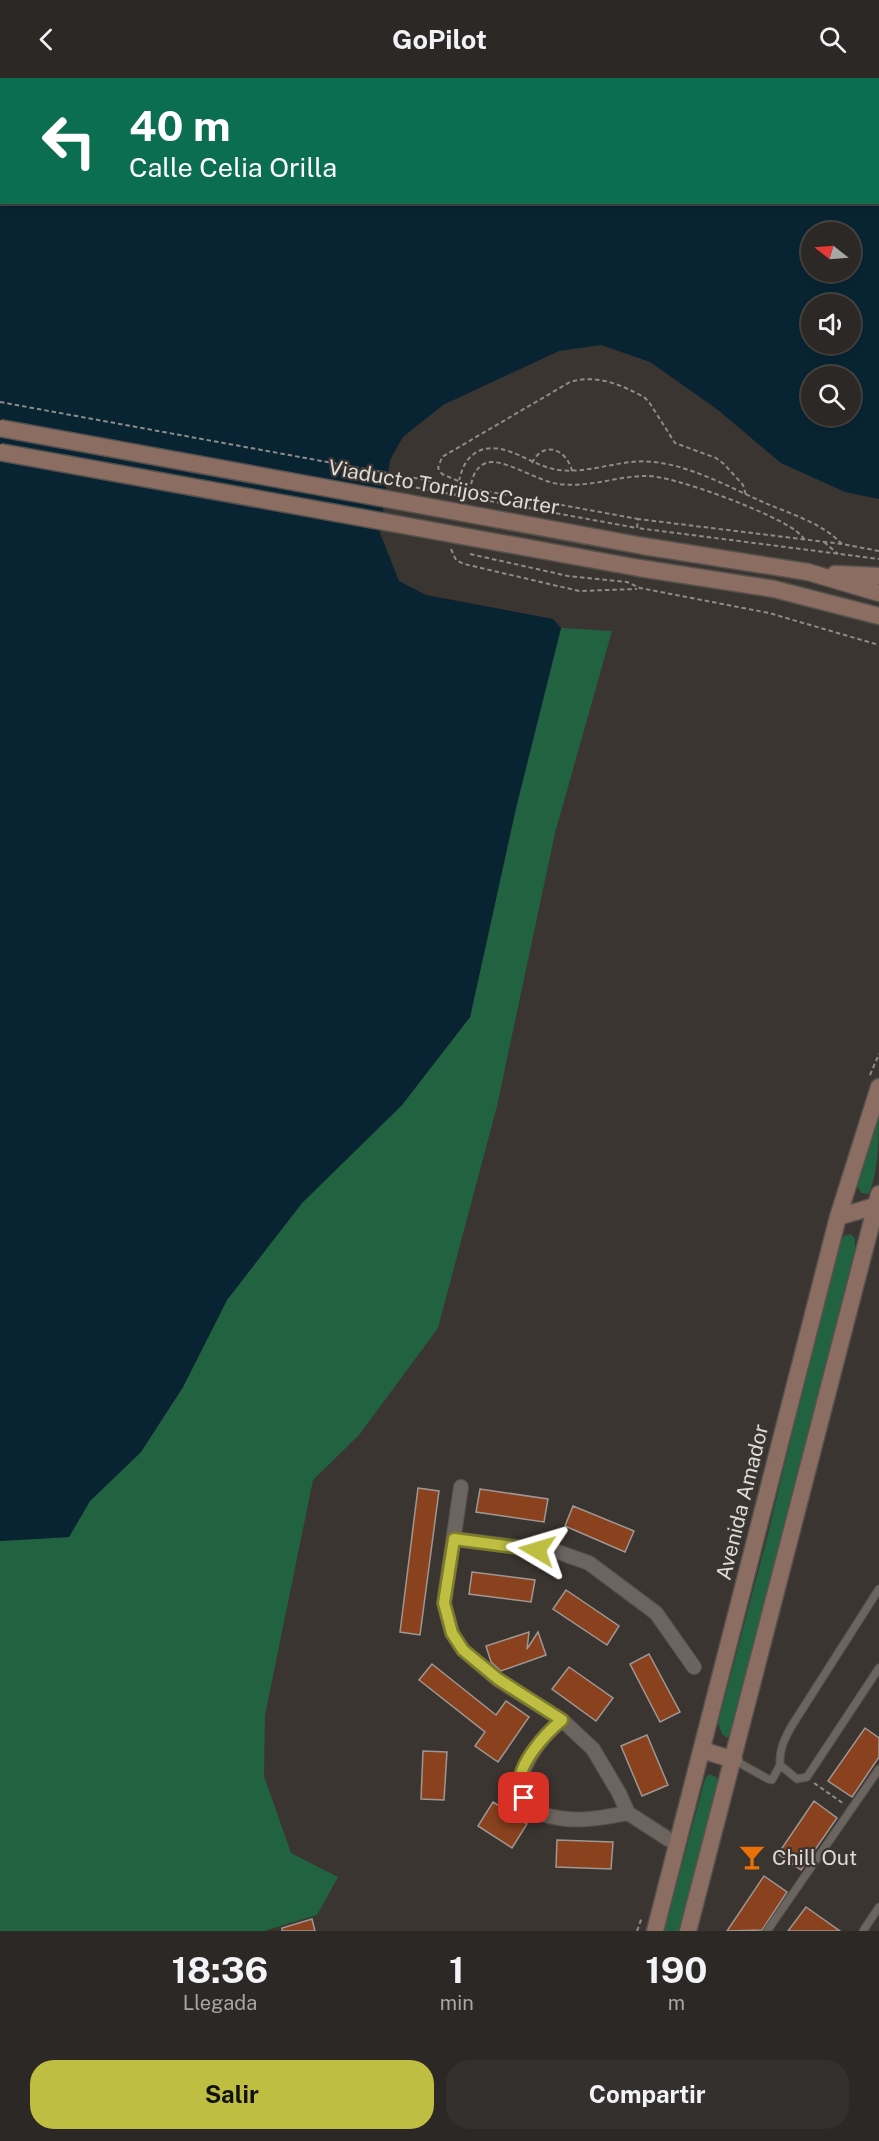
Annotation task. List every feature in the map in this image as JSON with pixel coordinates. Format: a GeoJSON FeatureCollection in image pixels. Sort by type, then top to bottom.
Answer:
{"type":"FeatureCollection","features":[{"type":"Feature","properties":{"kind":"main road","name":"Viaducto Torrijos-Carter"},"geometry":{"type":"LineString","coordinates":[[0,428],[644,546],[808,572],[879,593]]}},
{"type":"Feature","properties":{"kind":"main road","name":"Viaducto Torrijos-Carter"},"geometry":{"type":"LineString","coordinates":[[0,452],[639,568],[774,589],[876,616]]}},
{"type":"Feature","properties":{"kind":"main road"},"geometry":{"type":"LineString","coordinates":[[808,572],[879,576]]}},
{"type":"Feature","properties":{"kind":"main road","name":"Avenida Amador"},"geometry":{"type":"LineString","coordinates":[[655,1931],[838,1217],[879,1086]]}},
{"type":"Feature","properties":{"kind":"main road"},"geometry":{"type":"LineString","coordinates":[[838,1217],[877,1200]]}},
{"type":"Feature","properties":{"kind":"main road"},"geometry":{"type":"LineString","coordinates":[[688,1931],[877,1200]]}},
{"type":"Feature","properties":{"kind":"main road"},"geometry":{"type":"LineString","coordinates":[[702,1750],[734,1760]]}},
{"type":"Feature","properties":{"kind":"street"},"geometry":{"type":"LineString","coordinates":[[460,1487],[444,1603],[452,1633],[463,1650],[498,1679],[562,1720],[593,1749],[628,1812],[677,1844]]}},
{"type":"Feature","properties":{"kind":"street"},"geometry":{"type":"LineString","coordinates":[[454,1539],[558,1552],[589,1563],[656,1613],[694,1667]]}},
{"type":"Feature","properties":{"kind":"street"},"geometry":{"type":"LineString","coordinates":[[562,1720],[548,1732],[523,1767],[519,1783],[524,1798],[534,1810],[557,1818],[585,1820],[628,1812]]}},
{"type":"Feature","properties":{"kind":"lane"},"geometry":{"type":"LineString","coordinates":[[734,1760],[772,1780],[780,1765],[781,1745],[791,1727],[879,1589]]}},
{"type":"Feature","properties":{"kind":"lane"},"geometry":{"type":"LineString","coordinates":[[780,1765],[797,1779],[807,1777],[879,1668]]}},
{"type":"Feature","properties":{"kind":"lane"},"geometry":{"type":"LineString","coordinates":[[767,1931],[879,1768]]}},
{"type":"Feature","properties":{"kind":"lane"},"geometry":{"type":"LineString","coordinates":[[863,1931],[879,1906]]}},
{"type":"Feature","properties":{"kind":"path"},"geometry":{"type":"LineString","coordinates":[[459,481],[441,474],[438,463],[441,457],[570,382],[585,377],[601,379],[644,397],[675,443],[716,458],[742,485],[746,495]]}},
{"type":"Feature","properties":{"kind":"path"},"geometry":{"type":"LineString","coordinates":[[0,402],[639,519],[806,541],[842,543],[879,551]]}},
{"type":"Feature","properties":{"kind":"path"},"geometry":{"type":"LineString","coordinates":[[456,502],[464,464],[473,455],[483,450],[497,448],[509,451],[544,468],[572,471],[634,462],[653,462],[698,474],[825,530],[842,543]]}},
{"type":"Feature","properties":{"kind":"path"},"geometry":{"type":"LineString","coordinates":[[532,463],[539,454],[548,450],[556,450],[567,458],[572,471]]}},
{"type":"Feature","properties":{"kind":"path"},"geometry":{"type":"LineString","coordinates":[[468,503],[471,481],[476,471],[484,464],[497,461],[528,475],[563,484],[581,485],[637,476],[654,476],[734,501],[788,525],[806,541]]}},
{"type":"Feature","properties":{"kind":"path"},"geometry":{"type":"LineString","coordinates":[[639,519],[638,528],[879,559]]}},
{"type":"Feature","properties":{"kind":"path"},"geometry":{"type":"LineString","coordinates":[[450,542],[451,553],[456,560],[500,574],[579,591],[640,588],[769,613],[879,645]]}},
{"type":"Feature","properties":{"kind":"path"},"geometry":{"type":"LineString","coordinates":[[824,542],[839,555]]}},
{"type":"Feature","properties":{"kind":"path"},"geometry":{"type":"LineString","coordinates":[[466,553],[568,576],[627,582],[640,588]]}},
{"type":"Feature","properties":{"kind":"path"},"geometry":{"type":"LineString","coordinates":[[807,1777],[851,1809]]}},
{"type":"Feature","properties":{"kind":"green space"},"geometry":{"type":"Polygon","coordinates":[[[561,628],[612,631],[555,833],[497,1106],[438,1328],[359,1435],[313,1480],[265,1715],[264,1776],[291,1853],[338,1877],[317,1915],[264,1931],[0,1931],[0,1541],[69,1537],[90,1501],[141,1452],[183,1387],[227,1300],[302,1203],[402,1105],[470,1017],[516,808],[561,628]]]}},
{"type":"Feature","properties":{"kind":"green space"},"geometry":{"type":"Polygon","coordinates":[[[879,1107],[878,1153],[874,1177],[868,1194],[861,1193],[857,1185],[879,1107]]]}},
{"type":"Feature","properties":{"kind":"green space"},"geometry":{"type":"Polygon","coordinates":[[[850,1234],[855,1238],[855,1249],[734,1730],[727,1738],[722,1734],[718,1723],[767,1538],[837,1246],[844,1236],[850,1234]]]}},
{"type":"Feature","properties":{"kind":"green space"},"geometry":{"type":"Polygon","coordinates":[[[709,1774],[716,1777],[720,1784],[680,1931],[664,1931],[705,1779],[709,1774]]]}},
{"type":"Feature","properties":{"kind":"water"},"geometry":{"type":"Polygon","coordinates":[[[0,204],[879,204],[879,499],[845,492],[781,463],[718,410],[650,362],[601,345],[559,351],[443,405],[403,437],[390,460],[380,533],[399,581],[426,595],[553,619],[561,628],[516,808],[470,1017],[402,1105],[302,1203],[227,1300],[183,1387],[141,1452],[90,1501],[69,1537],[0,1541],[0,204]]]}},
{"type":"Feature","properties":{"kind":"building"},"geometry":{"type":"Polygon","coordinates":[[[418,1488],[439,1491],[420,1635],[400,1632],[418,1488]]]}},
{"type":"Feature","properties":{"kind":"building"},"geometry":{"type":"Polygon","coordinates":[[[480,1489],[548,1499],[544,1522],[476,1512],[480,1489]]]}},
{"type":"Feature","properties":{"kind":"building"},"geometry":{"type":"Polygon","coordinates":[[[573,1506],[634,1531],[625,1552],[565,1526],[573,1506]]]}},
{"type":"Feature","properties":{"kind":"building"},"geometry":{"type":"Polygon","coordinates":[[[472,1572],[535,1580],[531,1602],[469,1594],[472,1572]]]}},
{"type":"Feature","properties":{"kind":"building"},"geometry":{"type":"Polygon","coordinates":[[[566,1590],[619,1626],[607,1645],[553,1609],[566,1590]]]}},
{"type":"Feature","properties":{"kind":"building"},"geometry":{"type":"Polygon","coordinates":[[[529,1632],[527,1649],[538,1632],[546,1655],[501,1671],[491,1662],[486,1646],[529,1632]]]}},
{"type":"Feature","properties":{"kind":"building"},"geometry":{"type":"Polygon","coordinates":[[[649,1654],[680,1712],[660,1722],[630,1664],[649,1654]]]}},
{"type":"Feature","properties":{"kind":"building"},"geometry":{"type":"Polygon","coordinates":[[[432,1664],[496,1715],[506,1701],[529,1717],[498,1762],[475,1746],[485,1732],[419,1680],[432,1664]]]}},
{"type":"Feature","properties":{"kind":"building"},"geometry":{"type":"Polygon","coordinates":[[[569,1667],[613,1698],[596,1721],[552,1689],[569,1667]]]}},
{"type":"Feature","properties":{"kind":"building"},"geometry":{"type":"Polygon","coordinates":[[[865,1728],[879,1738],[879,1757],[852,1797],[828,1781],[865,1728]]]}},
{"type":"Feature","properties":{"kind":"building"},"geometry":{"type":"Polygon","coordinates":[[[647,1735],[668,1785],[642,1796],[621,1746],[647,1735]]]}},
{"type":"Feature","properties":{"kind":"building"},"geometry":{"type":"Polygon","coordinates":[[[423,1751],[447,1752],[444,1800],[421,1799],[423,1751]]]}},
{"type":"Feature","properties":{"kind":"building"},"geometry":{"type":"Polygon","coordinates":[[[814,1801],[837,1818],[801,1870],[778,1854],[814,1801]]]}},
{"type":"Feature","properties":{"kind":"building"},"geometry":{"type":"Polygon","coordinates":[[[493,1802],[527,1824],[512,1848],[478,1826],[493,1802]]]}},
{"type":"Feature","properties":{"kind":"building"},"geometry":{"type":"Polygon","coordinates":[[[557,1840],[613,1842],[611,1869],[556,1867],[557,1840]]]}},
{"type":"Feature","properties":{"kind":"building"},"geometry":{"type":"Polygon","coordinates":[[[764,1876],[787,1892],[762,1930],[727,1931],[764,1876]]]}},
{"type":"Feature","properties":{"kind":"building"},"geometry":{"type":"Polygon","coordinates":[[[806,1907],[840,1931],[788,1931],[806,1907]]]}},
{"type":"Feature","properties":{"kind":"building"},"geometry":{"type":"Polygon","coordinates":[[[312,1919],[315,1931],[282,1931],[282,1928],[312,1919]]]}},
{"type":"Feature","properties":{"kind":"place","name":"Chill Out"},"geometry":{"type":"Point","coordinates":[752,1857]}},
{"type":"Feature","properties":{"kind":"route"},"geometry":{"type":"LineString","coordinates":[[524,1798],[519,1783],[523,1767],[548,1732],[562,1720],[498,1679],[463,1650],[452,1633],[444,1603],[454,1539],[537,1550]]}}]}
